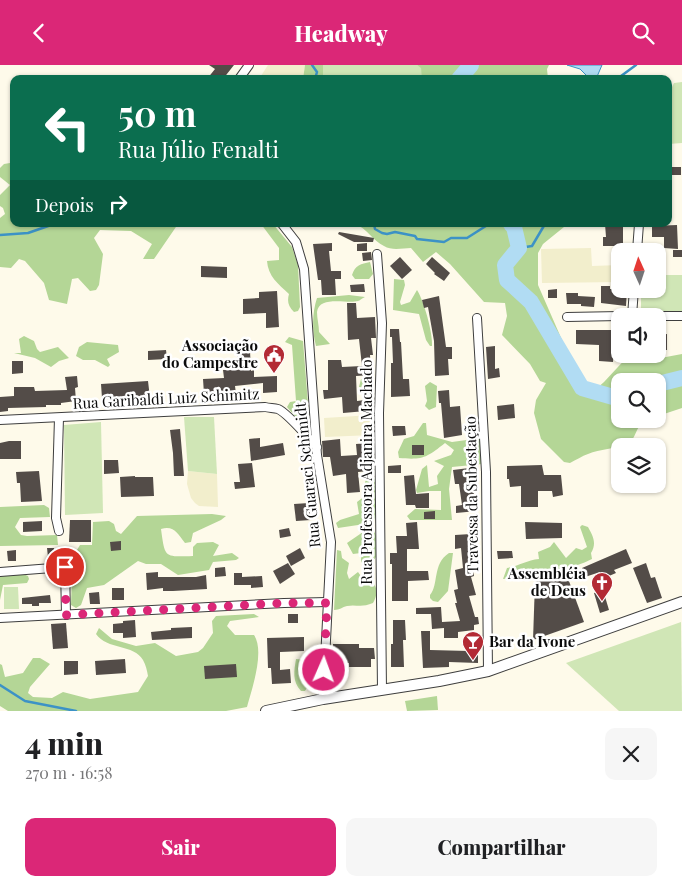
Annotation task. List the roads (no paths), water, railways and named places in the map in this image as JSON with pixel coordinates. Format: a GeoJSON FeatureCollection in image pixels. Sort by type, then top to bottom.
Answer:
{"type":"FeatureCollection","features":[{"type":"Feature","properties":{"kind":"street","name":"Rua Guaraci Schimidt"},"geometry":{"type":"LineString","coordinates":[[284,227],[296,242],[304,269],[317,447],[331,542],[323,699]]}},
{"type":"Feature","properties":{"kind":"street"},"geometry":{"type":"LineString","coordinates":[[638,243],[639,227]]}},
{"type":"Feature","properties":{"kind":"street","name":"Rua Professora Adjanira Machado"},"geometry":{"type":"LineString","coordinates":[[377,254],[382,323],[379,413],[382,690]]}},
{"type":"Feature","properties":{"kind":"street"},"geometry":{"type":"LineString","coordinates":[[666,316],[682,316]]}},
{"type":"Feature","properties":{"kind":"street"},"geometry":{"type":"LineString","coordinates":[[567,317],[611,317]]}},
{"type":"Feature","properties":{"kind":"street","name":"Travessa da Subestação"},"geometry":{"type":"LineString","coordinates":[[477,319],[486,472],[488,671]]}},
{"type":"Feature","properties":{"kind":"street","name":"Rua Garibaldi Luiz Schimitz"},"geometry":{"type":"LineString","coordinates":[[0,420],[266,407],[282,411],[317,447]]}},
{"type":"Feature","properties":{"kind":"street"},"geometry":{"type":"LineString","coordinates":[[59,418],[56,518],[59,531]]}},
{"type":"Feature","properties":{"kind":"street"},"geometry":{"type":"LineString","coordinates":[[0,572],[65,567],[66,615]]}},
{"type":"Feature","properties":{"kind":"street"},"geometry":{"type":"LineString","coordinates":[[266,711],[323,699],[439,681],[488,671],[682,602]]}},
{"type":"Feature","properties":{"kind":"street"},"geometry":{"type":"LineString","coordinates":[[0,618],[284,603],[327,603]]}},
{"type":"Feature","properties":{"kind":"water"},"geometry":{"type":"Polygon","coordinates":[[[567,65],[602,65],[598,75],[586,75],[580,69],[567,65]]]}},
{"type":"Feature","properties":{"kind":"waterway"},"geometry":{"type":"LineString","coordinates":[[312,65],[317,72],[316,75]]}},
{"type":"Feature","properties":{"kind":"waterway"},"geometry":{"type":"LineString","coordinates":[[462,75],[471,65]]}},
{"type":"Feature","properties":{"kind":"waterway"},"geometry":{"type":"LineString","coordinates":[[622,75],[636,65]]}},
{"type":"Feature","properties":{"kind":"waterway"},"geometry":{"type":"LineString","coordinates":[[0,235],[28,233],[45,227]]}},
{"type":"Feature","properties":{"kind":"waterway"},"geometry":{"type":"LineString","coordinates":[[375,227],[382,233],[395,232],[415,236],[417,239],[444,242],[451,238],[467,238],[484,227]]}},
{"type":"Feature","properties":{"kind":"waterway"},"geometry":{"type":"LineString","coordinates":[[514,227],[519,248],[505,265],[507,280],[531,302],[582,388],[611,396]]}},
{"type":"Feature","properties":{"kind":"waterway"},"geometry":{"type":"LineString","coordinates":[[519,248],[532,246],[543,227]]}},
{"type":"Feature","properties":{"kind":"waterway"},"geometry":{"type":"LineString","coordinates":[[666,382],[682,378]]}},
{"type":"Feature","properties":{"kind":"waterway"},"geometry":{"type":"LineString","coordinates":[[0,685],[25,701],[76,711]]}},
{"type":"Feature","properties":{"kind":"place","name":"Associação do Campestre"},"geometry":{"type":"Point","coordinates":[274,374]}},
{"type":"Feature","properties":{"kind":"place","name":"Assembléia de Deus"},"geometry":{"type":"Point","coordinates":[602,602]}},
{"type":"Feature","properties":{"kind":"place","name":"Bar da Ivone"},"geometry":{"type":"Point","coordinates":[473,661]}}]}
